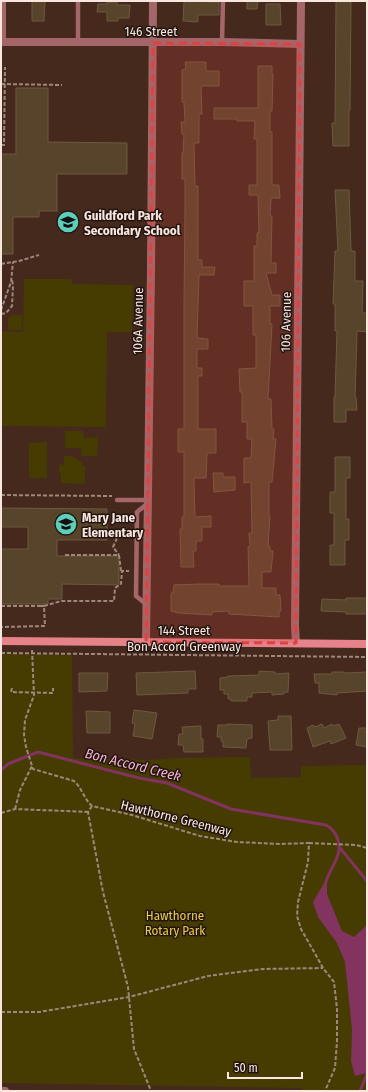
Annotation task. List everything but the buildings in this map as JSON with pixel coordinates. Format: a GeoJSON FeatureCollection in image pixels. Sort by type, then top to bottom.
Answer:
{"type":"FeatureCollection","features":[{"type":"Feature","properties":{"kind":"main road","name":"144 Street"},"geometry":{"type":"LineString","coordinates":[[1,641],[296,642],[367,644]]}},
{"type":"Feature","properties":{"kind":"street"},"geometry":{"type":"LineString","coordinates":[[2,1],[2,42]]}},
{"type":"Feature","properties":{"kind":"street","name":"106A Avenue"},"geometry":{"type":"LineString","coordinates":[[146,642],[149,501],[153,1]]}},
{"type":"Feature","properties":{"kind":"street","name":"106 Avenue"},"geometry":{"type":"LineString","coordinates":[[296,642],[294,626],[301,1]]}},
{"type":"Feature","properties":{"kind":"street","name":"146 Street"},"geometry":{"type":"LineString","coordinates":[[2,42],[222,42],[300,44]]}},
{"type":"Feature","properties":{"kind":"lane"},"geometry":{"type":"LineString","coordinates":[[78,1],[78,42]]}},
{"type":"Feature","properties":{"kind":"lane"},"geometry":{"type":"LineString","coordinates":[[222,42],[223,1]]}},
{"type":"Feature","properties":{"kind":"lane"},"geometry":{"type":"LineString","coordinates":[[117,498],[149,501]]}},
{"type":"Feature","properties":{"kind":"path"},"geometry":{"type":"LineString","coordinates":[[1,145],[4,145],[5,67]]}},
{"type":"Feature","properties":{"kind":"path"},"geometry":{"type":"LineString","coordinates":[[1,84],[62,85]]}},
{"type":"Feature","properties":{"kind":"path"},"geometry":{"type":"LineString","coordinates":[[1,264],[39,255]]}},
{"type":"Feature","properties":{"kind":"path"},"geometry":{"type":"LineString","coordinates":[[1,314],[6,313],[12,306],[13,262]]}},
{"type":"Feature","properties":{"kind":"path"},"geometry":{"type":"LineString","coordinates":[[1,310],[12,278]]}},
{"type":"Feature","properties":{"kind":"path"},"geometry":{"type":"LineString","coordinates":[[1,495],[117,498]]}},
{"type":"Feature","properties":{"kind":"path"},"geometry":{"type":"LineString","coordinates":[[1,606],[44,606],[61,601],[114,601],[115,588],[121,584],[122,572],[119,555],[113,547],[117,538]]}},
{"type":"Feature","properties":{"kind":"path"},"geometry":{"type":"LineString","coordinates":[[65,555],[119,555]]}},
{"type":"Feature","properties":{"kind":"path"},"geometry":{"type":"LineString","coordinates":[[122,572],[130,571]]}},
{"type":"Feature","properties":{"kind":"path"},"geometry":{"type":"LineString","coordinates":[[1,625],[1,627],[45,626],[44,606]]}},
{"type":"Feature","properties":{"kind":"path"},"geometry":{"type":"LineString","coordinates":[[32,650],[34,693],[25,720],[24,735],[26,747],[32,766],[36,770],[74,781],[88,803],[92,806],[88,812],[103,892],[128,987],[134,1049],[151,1091]]}},
{"type":"Feature","properties":{"kind":"path","name":"Bon Accord Greenway"},"geometry":{"type":"LineString","coordinates":[[1,653],[367,657]]}},
{"type":"Feature","properties":{"kind":"path"},"geometry":{"type":"LineString","coordinates":[[12,688],[11,692],[53,693],[53,688]]}},
{"type":"Feature","properties":{"kind":"path"},"geometry":{"type":"LineString","coordinates":[[15,810],[20,790],[32,766]]}},
{"type":"Feature","properties":{"kind":"path","name":"Hawthorne Greenway"},"geometry":{"type":"LineString","coordinates":[[92,806],[132,815],[200,836],[237,842],[356,845],[367,848]]}},
{"type":"Feature","properties":{"kind":"path"},"geometry":{"type":"LineString","coordinates":[[1,813],[15,810],[88,812]]}},
{"type":"Feature","properties":{"kind":"path"},"geometry":{"type":"LineString","coordinates":[[309,843],[308,862],[298,902],[297,916],[301,929],[323,968],[334,982],[337,1009],[335,1068],[325,1091]]}},
{"type":"Feature","properties":{"kind":"path"},"geometry":{"type":"LineString","coordinates":[[1,1012],[39,1012],[129,997],[208,976],[263,969],[323,968]]}},
{"type":"Feature","properties":{"kind":"highlighted area"},"geometry":{"type":"Polygon","coordinates":[[[153,43],[300,44],[296,643],[146,642],[153,43]]]}},
{"type":"Feature","properties":{"kind":"green space"},"geometry":{"type":"Polygon","coordinates":[[[24,279],[71,279],[72,284],[133,285],[132,332],[107,332],[106,427],[1,426],[1,331],[23,332],[24,279]]]}},
{"type":"Feature","properties":{"kind":"green space"},"geometry":{"type":"Polygon","coordinates":[[[12,315],[22,315],[22,330],[8,330],[8,319],[12,315]]]}},
{"type":"Feature","properties":{"kind":"green space"},"geometry":{"type":"Polygon","coordinates":[[[65,431],[83,431],[84,438],[98,437],[97,456],[81,456],[81,448],[65,448],[65,431]]]}},
{"type":"Feature","properties":{"kind":"green space"},"geometry":{"type":"Polygon","coordinates":[[[47,442],[47,478],[29,478],[29,443],[47,442]]]}},
{"type":"Feature","properties":{"kind":"green space"},"geometry":{"type":"Polygon","coordinates":[[[64,456],[72,456],[82,462],[82,466],[85,466],[85,484],[61,483],[59,464],[64,465],[64,456]]]}},
{"type":"Feature","properties":{"kind":"green space","name":"Hawthorne Rotary Park"},"geometry":{"type":"Polygon","coordinates":[[[1,654],[72,655],[73,758],[148,760],[250,757],[251,778],[301,777],[301,767],[303,766],[367,765],[367,1091],[302,1091],[301,1088],[1,1083],[1,654]]]}},
{"type":"Feature","properties":{"kind":"shaded area"},"geometry":{"type":"Polygon","coordinates":[[[327,878],[327,894],[342,931],[354,937],[367,925],[367,1073],[355,1076],[351,1061],[352,1030],[345,962],[337,943],[318,917],[313,902],[327,878]]]}},
{"type":"Feature","properties":{"kind":"waterway","name":"Bon Accord Creek"},"geometry":{"type":"LineString","coordinates":[[1,770],[8,764],[38,752],[139,778],[167,783],[231,809],[326,825],[335,833],[339,846],[339,851],[326,882]]}},
{"type":"Feature","properties":{"kind":"waterway"},"geometry":{"type":"LineString","coordinates":[[340,848],[367,881]]}},
{"type":"Feature","properties":{"kind":"waterway"},"geometry":{"type":"LineString","coordinates":[[360,1091],[367,1074]]}},
{"type":"Feature","properties":{"kind":"place","name":"Guildford Park Secondary School"},"geometry":{"type":"Point","coordinates":[68,222]}},
{"type":"Feature","properties":{"kind":"place","name":"Mary Jane Elementary"},"geometry":{"type":"Point","coordinates":[66,524]}}]}
